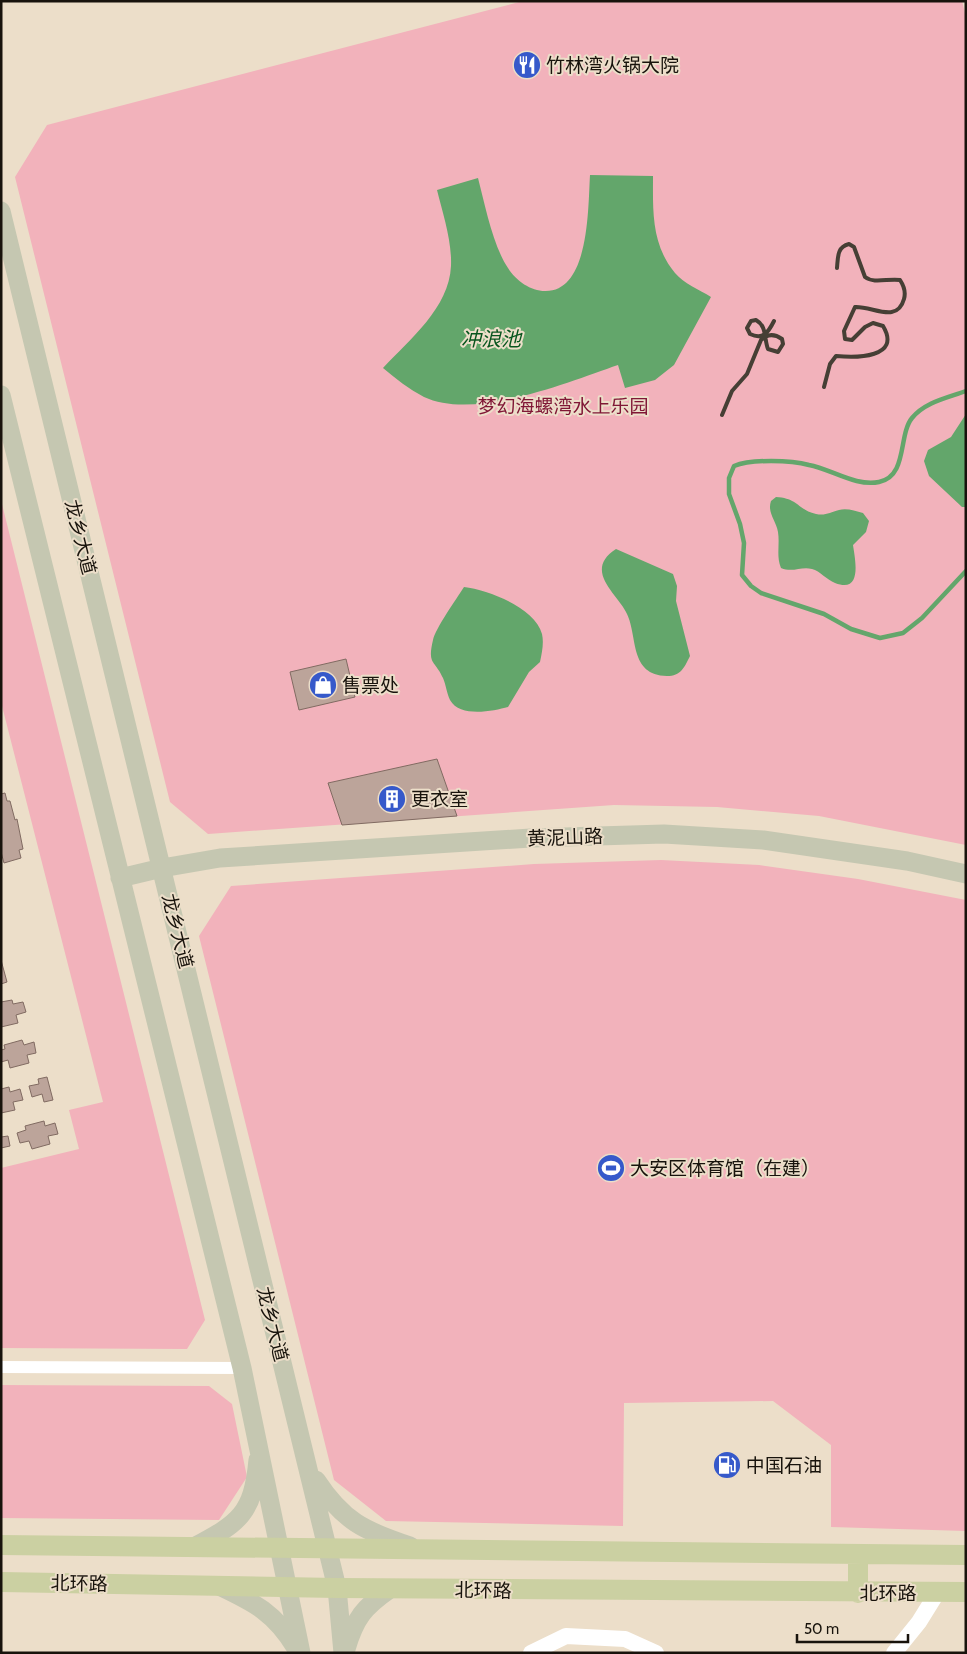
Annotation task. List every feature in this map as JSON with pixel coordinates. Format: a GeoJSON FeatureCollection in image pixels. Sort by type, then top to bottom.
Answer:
{"type":"FeatureCollection","features":[{"type":"Feature","properties":{"kind":"main road","name":"龙乡大道"},"geometry":{"type":"LineString","coordinates":[[1,211],[338,1588],[344,1653]]}},
{"type":"Feature","properties":{"kind":"main road"},"geometry":{"type":"LineString","coordinates":[[1,395],[242,1368],[289,1587],[300,1653]]}},
{"type":"Feature","properties":{"kind":"main road","name":"黄泥山路"},"geometry":{"type":"LineString","coordinates":[[120,878],[162,868],[220,858],[521,839],[664,834],[763,840],[801,845],[907,861],[966,874]]}},
{"type":"Feature","properties":{"kind":"main road"},"geometry":{"type":"LineString","coordinates":[[194,1547],[225,1530],[248,1507],[256,1477],[259,1444]]}},
{"type":"Feature","properties":{"kind":"main road"},"geometry":{"type":"LineString","coordinates":[[308,1468],[329,1500],[348,1519],[373,1534],[421,1550]]}},
{"type":"Feature","properties":{"kind":"main road","name":"北环路"},"geometry":{"type":"LineString","coordinates":[[1,1545],[966,1556]]}},
{"type":"Feature","properties":{"kind":"main road"},"geometry":{"type":"LineString","coordinates":[[858,1556],[858,1593]]}},
{"type":"Feature","properties":{"kind":"main road","name":"北环路"},"geometry":{"type":"LineString","coordinates":[[1,1582],[390,1589],[858,1593],[966,1592]]}},
{"type":"Feature","properties":{"kind":"main road"},"geometry":{"type":"LineString","coordinates":[[219,1586],[256,1604],[284,1627],[300,1653]]}},
{"type":"Feature","properties":{"kind":"main road"},"geometry":{"type":"LineString","coordinates":[[344,1653],[353,1625],[368,1604],[390,1589]]}},
{"type":"Feature","properties":{"kind":"street"},"geometry":{"type":"LineString","coordinates":[[1,1367],[242,1368]]}},
{"type":"Feature","properties":{"kind":"street"},"geometry":{"type":"LineString","coordinates":[[894,1653],[919,1622],[937,1593]]}},
{"type":"Feature","properties":{"kind":"street"},"geometry":{"type":"LineString","coordinates":[[532,1653],[566,1636],[625,1640],[656,1653]]}},
{"type":"Feature","properties":{"kind":"green space","name":"梦幻海螺湾水上乐园"},"geometry":{"type":"Polygon","coordinates":[[[523,1],[962,1],[966,17],[966,845],[819,816],[717,807],[614,805],[208,834],[170,802],[15,177],[47,125],[523,1]]]}},
{"type":"Feature","properties":{"kind":"green space"},"geometry":{"type":"Polygon","coordinates":[[[1,500],[205,1320],[187,1349],[1,1348],[1,1168],[79,1149],[69,1110],[103,1102],[1,702],[1,500]]]}},
{"type":"Feature","properties":{"kind":"green space","name":"大安区体育馆（在建）"},"geometry":{"type":"Polygon","coordinates":[[[661,860],[759,865],[858,879],[966,900],[966,1531],[831,1527],[831,1445],[773,1401],[624,1403],[623,1526],[386,1521],[334,1480],[199,936],[231,886],[534,864],[661,860]]]}},
{"type":"Feature","properties":{"kind":"green space"},"geometry":{"type":"Polygon","coordinates":[[[1,1385],[209,1386],[232,1404],[247,1477],[219,1520],[1,1518],[1,1385]]]}},
{"type":"Feature","properties":{"kind":"water","name":"冲浪池"},"geometry":{"type":"Polygon","coordinates":[[[590,175],[653,176],[655,227],[661,251],[678,277],[711,297],[674,365],[655,380],[625,388],[618,365],[548,389],[495,402],[469,405],[445,403],[424,397],[403,384],[383,368],[416,334],[436,309],[449,281],[451,266],[450,247],[437,190],[478,178],[494,237],[508,268],[524,284],[540,291],[545,291],[560,288],[571,278],[578,263],[584,245],[587,226],[590,175]]]}},
{"type":"Feature","properties":{"kind":"water"},"geometry":{"type":"Polygon","coordinates":[[[966,414],[966,507],[962,507],[929,476],[924,461],[928,450],[951,437],[966,414]]]}},
{"type":"Feature","properties":{"kind":"water"},"geometry":{"type":"Polygon","coordinates":[[[776,497],[794,502],[805,510],[816,514],[825,514],[845,509],[863,513],[869,521],[866,532],[853,545],[856,566],[854,580],[850,584],[835,583],[812,569],[789,570],[781,568],[778,532],[770,509],[771,501],[776,497]]]}},
{"type":"Feature","properties":{"kind":"water"},"geometry":{"type":"Polygon","coordinates":[[[616,549],[673,574],[677,586],[676,601],[690,656],[684,668],[676,675],[655,674],[646,669],[641,662],[627,614],[602,574],[602,566],[606,557],[616,549]]]}},
{"type":"Feature","properties":{"kind":"water"},"geometry":{"type":"Polygon","coordinates":[[[464,587],[498,596],[521,608],[538,625],[542,634],[543,644],[540,662],[529,672],[508,707],[477,712],[455,706],[450,700],[440,672],[431,658],[431,648],[435,635],[464,587]]]}},
{"type":"Feature","properties":{"kind":"building","name":"售票处"},"geometry":{"type":"Polygon","coordinates":[[[346,659],[355,697],[299,710],[290,672],[346,659]]]}},
{"type":"Feature","properties":{"kind":"building","name":"更衣室"},"geometry":{"type":"Polygon","coordinates":[[[437,759],[457,816],[342,825],[328,783],[437,759]]]}},
{"type":"Feature","properties":{"kind":"building"},"geometry":{"type":"Polygon","coordinates":[[[5,793],[7,801],[10,801],[15,820],[17,819],[23,849],[19,850],[21,858],[4,863],[1,852],[1,794],[5,793]]]}},
{"type":"Feature","properties":{"kind":"building"},"geometry":{"type":"Polygon","coordinates":[[[1,960],[7,982],[1,984],[1,960]]]}},
{"type":"Feature","properties":{"kind":"building"},"geometry":{"type":"Polygon","coordinates":[[[12,1000],[13,1004],[23,1002],[26,1012],[16,1015],[18,1023],[1,1027],[1,1002],[12,1000]]]}},
{"type":"Feature","properties":{"kind":"building"},"geometry":{"type":"Polygon","coordinates":[[[22,1040],[24,1045],[34,1042],[36,1053],[27,1055],[29,1063],[10,1068],[8,1060],[1,1062],[1,1050],[5,1049],[4,1045],[22,1040]]]}},
{"type":"Feature","properties":{"kind":"building"},"geometry":{"type":"Polygon","coordinates":[[[47,1077],[53,1100],[44,1102],[42,1094],[32,1097],[29,1086],[39,1084],[38,1079],[47,1077]]]}},
{"type":"Feature","properties":{"kind":"building"},"geometry":{"type":"Polygon","coordinates":[[[9,1087],[10,1092],[20,1089],[23,1100],[13,1102],[15,1110],[1,1113],[1,1089],[9,1087]]]}},
{"type":"Feature","properties":{"kind":"building"},"geometry":{"type":"Polygon","coordinates":[[[44,1121],[45,1126],[55,1123],[58,1134],[48,1136],[50,1144],[32,1149],[29,1141],[20,1143],[17,1133],[26,1130],[25,1126],[44,1121]]]}},
{"type":"Feature","properties":{"kind":"building"},"geometry":{"type":"Polygon","coordinates":[[[8,1136],[10,1146],[1,1148],[1,1137],[8,1136]]]}},
{"type":"Feature","properties":{"kind":"waterway"},"geometry":{"type":"LineString","coordinates":[[966,391],[930,404],[912,418],[908,425],[901,454],[894,472],[888,478],[879,482],[861,482],[817,467],[782,461],[750,462],[734,466],[729,478],[729,494],[740,524],[744,543],[742,575],[751,586],[761,593],[824,614],[851,629],[880,638],[903,633],[922,618],[966,571]]}},
{"type":"Feature","properties":{"kind":"railway"},"geometry":{"type":"LineString","coordinates":[[824,387],[830,364],[836,356],[854,357],[874,354],[882,350],[886,344],[887,337],[883,326],[873,323],[865,327],[852,340],[845,339],[844,331],[855,307],[884,312],[896,311],[901,306],[905,296],[900,280],[873,280],[865,277],[854,247],[849,244],[840,250],[837,268]]}},
{"type":"Feature","properties":{"kind":"railway"},"geometry":{"type":"LineString","coordinates":[[722,415],[732,391],[747,374],[761,340],[764,338],[766,336],[774,335],[782,339],[783,344],[778,352],[768,349],[767,345],[766,341],[765,337],[765,333],[764,329],[756,320],[751,321],[747,328],[750,334],[762,336],[765,334],[767,332],[770,329],[774,321]]}},
{"type":"Feature","properties":{"kind":"place","name":"竹林湾火锅大院"},"geometry":{"type":"Point","coordinates":[527,65]}},
{"type":"Feature","properties":{"kind":"place","name":"售票处"},"geometry":{"type":"Point","coordinates":[323,685]}},
{"type":"Feature","properties":{"kind":"place","name":"更衣室"},"geometry":{"type":"Point","coordinates":[392,799]}},
{"type":"Feature","properties":{"kind":"place","name":"大安区体育馆（在建）"},"geometry":{"type":"Point","coordinates":[611,1168]}},
{"type":"Feature","properties":{"kind":"place","name":"中国石油"},"geometry":{"type":"Point","coordinates":[727,1465]}}]}
